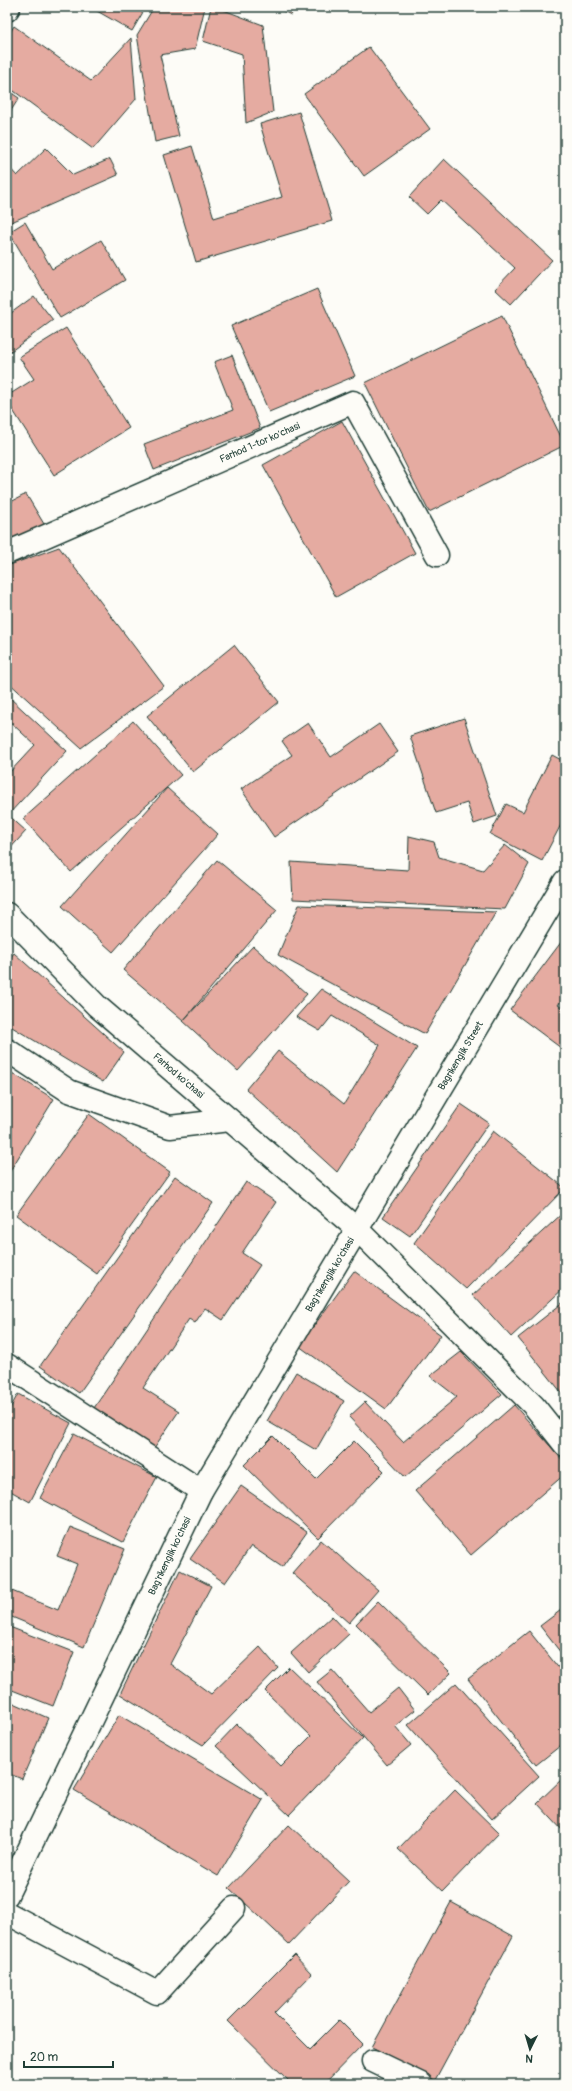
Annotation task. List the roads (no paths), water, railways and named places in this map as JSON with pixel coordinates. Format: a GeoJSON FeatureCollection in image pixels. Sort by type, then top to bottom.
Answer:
{"type":"FeatureCollection","features":[{"type":"Feature","properties":{"kind":"street","name":"Farhod 1-tor ko'chasi"},"geometry":{"type":"LineString","coordinates":[[7,554],[353,402],[437,555]]}},
{"type":"Feature","properties":{"kind":"street","name":"Bagrikenglik Street"},"geometry":{"type":"LineString","coordinates":[[357,1229],[565,881]]}},
{"type":"Feature","properties":{"kind":"street","name":"Farhod ko'chasi"},"geometry":{"type":"LineString","coordinates":[[7,914],[97,1006],[357,1229],[534,1406],[565,1445]]}},
{"type":"Feature","properties":{"kind":"street"},"geometry":{"type":"LineString","coordinates":[[7,1050],[69,1091],[170,1127],[229,1120]]}},
{"type":"Feature","properties":{"kind":"street","name":"Bag'rikenglik ko'chasi"},"geometry":{"type":"LineString","coordinates":[[7,1895],[201,1491],[357,1229]]}},
{"type":"Feature","properties":{"kind":"street"},"geometry":{"type":"LineString","coordinates":[[7,1365],[201,1491]]}},
{"type":"Feature","properties":{"kind":"street"},"geometry":{"type":"LineString","coordinates":[[7,1913],[157,1993],[234,1908]]}},
{"type":"Feature","properties":{"kind":"street"},"geometry":{"type":"LineString","coordinates":[[373,2061],[421,2084]]}}]}
